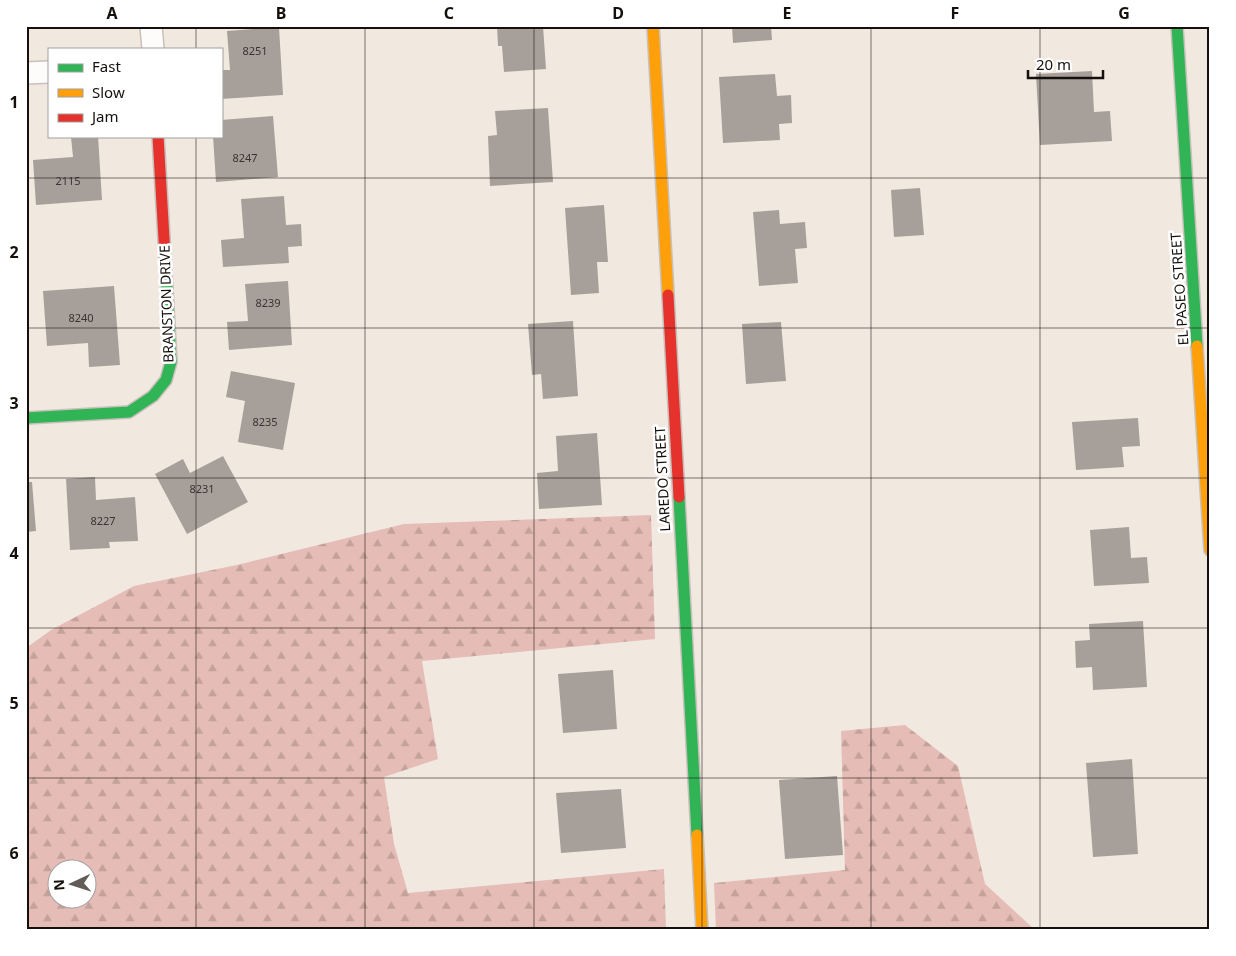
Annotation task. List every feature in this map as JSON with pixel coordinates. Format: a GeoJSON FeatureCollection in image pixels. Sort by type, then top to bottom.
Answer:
{"type":"FeatureCollection","features":[{"type":"Feature","properties":{"kind":"street"},"geometry":{"type":"LineString","coordinates":[[151,26],[153,48]]}},
{"type":"Feature","properties":{"kind":"street","name":"LAREDO STREET"},"geometry":{"type":"LineString","coordinates":[[653,26],[702,930]]}},
{"type":"Feature","properties":{"kind":"street","name":"EL PASEO STREET"},"geometry":{"type":"LineString","coordinates":[[1177,26],[1210,550]]}},
{"type":"Feature","properties":{"kind":"street"},"geometry":{"type":"LineString","coordinates":[[26,73],[48,72]]}},
{"type":"Feature","properties":{"kind":"street","name":"BRANSTON DRIVE"},"geometry":{"type":"LineString","coordinates":[[26,418],[129,412],[153,396],[166,380],[171,362],[158,138]]}},
{"type":"Feature","properties":{"kind":"green space"},"geometry":{"type":"Polygon","coordinates":[[[651,515],[655,639],[422,661],[438,759],[384,777],[394,844],[408,893],[664,869],[666,930],[26,930],[26,648],[51,630],[134,586],[237,565],[404,524],[651,515]]]}},
{"type":"Feature","properties":{"kind":"green space"},"geometry":{"type":"Polygon","coordinates":[[[905,725],[958,766],[985,884],[1035,930],[716,930],[714,883],[845,870],[841,731],[905,725]]]}},
{"type":"Feature","properties":{"kind":"building"},"geometry":{"type":"Polygon","coordinates":[[[497,26],[543,26],[546,69],[504,72],[502,46],[498,46],[497,26]]]}},
{"type":"Feature","properties":{"kind":"building"},"geometry":{"type":"Polygon","coordinates":[[[732,26],[771,26],[772,40],[733,43],[732,26]]]}},
{"type":"Feature","properties":{"kind":"building"},"geometry":{"type":"Polygon","coordinates":[[[279,27],[283,95],[222,99],[222,70],[230,70],[227,31],[279,27]]]}},
{"type":"Feature","properties":{"kind":"building"},"geometry":{"type":"Polygon","coordinates":[[[1092,71],[1094,112],[1110,111],[1112,141],[1040,145],[1036,74],[1092,71]]]}},
{"type":"Feature","properties":{"kind":"building"},"geometry":{"type":"Polygon","coordinates":[[[775,74],[777,96],[791,95],[792,123],[779,124],[780,140],[723,143],[719,77],[775,74]]]}},
{"type":"Feature","properties":{"kind":"building"},"geometry":{"type":"Polygon","coordinates":[[[548,108],[553,182],[490,186],[488,136],[497,135],[495,111],[548,108]]]}},
{"type":"Feature","properties":{"kind":"building"},"geometry":{"type":"Polygon","coordinates":[[[273,116],[278,177],[216,182],[213,138],[222,138],[222,120],[273,116]]]}},
{"type":"Feature","properties":{"kind":"building"},"geometry":{"type":"Polygon","coordinates":[[[71,138],[98,138],[102,200],[36,205],[33,160],[73,157],[71,138]]]}},
{"type":"Feature","properties":{"kind":"building"},"geometry":{"type":"Polygon","coordinates":[[[920,188],[924,235],[894,237],[891,190],[920,188]]]}},
{"type":"Feature","properties":{"kind":"building"},"geometry":{"type":"Polygon","coordinates":[[[284,196],[286,225],[301,224],[302,246],[288,247],[289,263],[223,267],[221,240],[244,238],[241,199],[284,196]]]}},
{"type":"Feature","properties":{"kind":"building"},"geometry":{"type":"Polygon","coordinates":[[[604,205],[608,262],[597,262],[599,293],[571,295],[565,208],[604,205]]]}},
{"type":"Feature","properties":{"kind":"building"},"geometry":{"type":"Polygon","coordinates":[[[779,210],[780,224],[805,222],[807,248],[795,249],[798,283],[759,286],[753,212],[779,210]]]}},
{"type":"Feature","properties":{"kind":"building"},"geometry":{"type":"Polygon","coordinates":[[[288,281],[292,345],[229,350],[227,322],[248,321],[245,284],[288,281]]]}},
{"type":"Feature","properties":{"kind":"building"},"geometry":{"type":"Polygon","coordinates":[[[114,286],[120,365],[89,367],[88,343],[47,346],[43,291],[114,286]]]}},
{"type":"Feature","properties":{"kind":"building"},"geometry":{"type":"Polygon","coordinates":[[[573,321],[578,396],[543,399],[541,374],[532,375],[528,324],[573,321]]]}},
{"type":"Feature","properties":{"kind":"building"},"geometry":{"type":"Polygon","coordinates":[[[781,322],[786,381],[746,384],[742,324],[781,322]]]}},
{"type":"Feature","properties":{"kind":"building"},"geometry":{"type":"Polygon","coordinates":[[[231,371],[295,383],[283,450],[238,442],[245,401],[226,397],[231,371]]]}},
{"type":"Feature","properties":{"kind":"building"},"geometry":{"type":"Polygon","coordinates":[[[1138,418],[1140,446],[1122,447],[1124,467],[1076,470],[1072,422],[1138,418]]]}},
{"type":"Feature","properties":{"kind":"building"},"geometry":{"type":"Polygon","coordinates":[[[597,433],[602,505],[539,509],[537,473],[558,471],[556,436],[597,433]]]}},
{"type":"Feature","properties":{"kind":"building"},"geometry":{"type":"Polygon","coordinates":[[[223,456],[248,502],[187,534],[155,474],[183,459],[190,473],[223,456]]]}},
{"type":"Feature","properties":{"kind":"building"},"geometry":{"type":"Polygon","coordinates":[[[95,477],[96,500],[135,497],[138,541],[109,542],[110,548],[70,550],[66,479],[95,477]]]}},
{"type":"Feature","properties":{"kind":"building"},"geometry":{"type":"Polygon","coordinates":[[[26,482],[32,482],[36,531],[26,532],[26,482]]]}},
{"type":"Feature","properties":{"kind":"building"},"geometry":{"type":"Polygon","coordinates":[[[1129,527],[1131,558],[1147,557],[1149,583],[1094,586],[1090,530],[1129,527]]]}},
{"type":"Feature","properties":{"kind":"building"},"geometry":{"type":"Polygon","coordinates":[[[1143,621],[1147,687],[1093,690],[1092,667],[1076,668],[1075,641],[1090,640],[1089,624],[1143,621]]]}},
{"type":"Feature","properties":{"kind":"building"},"geometry":{"type":"Polygon","coordinates":[[[613,670],[617,729],[563,733],[558,674],[613,670]]]}},
{"type":"Feature","properties":{"kind":"building"},"geometry":{"type":"Polygon","coordinates":[[[1132,759],[1138,854],[1093,857],[1086,763],[1132,759]]]}},
{"type":"Feature","properties":{"kind":"building"},"geometry":{"type":"Polygon","coordinates":[[[837,776],[843,855],[785,859],[779,780],[837,776]]]}},
{"type":"Feature","properties":{"kind":"building"},"geometry":{"type":"Polygon","coordinates":[[[621,789],[626,848],[561,853],[556,793],[621,789]]]}},
{"type":"Feature","properties":{"kind":"traffic: fast"},"geometry":{"type":"LineString","coordinates":[[1177,26],[1197,346]]}},
{"type":"Feature","properties":{"kind":"traffic: fast"},"geometry":{"type":"LineString","coordinates":[[26,418],[129,412],[153,396],[166,380],[171,362],[165,256]]}},
{"type":"Feature","properties":{"kind":"traffic: fast"},"geometry":{"type":"LineString","coordinates":[[679,497],[697,835]]}},
{"type":"Feature","properties":{"kind":"traffic: slow"},"geometry":{"type":"LineString","coordinates":[[653,26],[668,295]]}},
{"type":"Feature","properties":{"kind":"traffic: slow"},"geometry":{"type":"LineString","coordinates":[[1197,346],[1210,550]]}},
{"type":"Feature","properties":{"kind":"traffic: slow"},"geometry":{"type":"LineString","coordinates":[[697,835],[702,930]]}},
{"type":"Feature","properties":{"kind":"traffic: jam"},"geometry":{"type":"LineString","coordinates":[[158,138],[165,256]]}},
{"type":"Feature","properties":{"kind":"traffic: jam"},"geometry":{"type":"LineString","coordinates":[[668,295],[679,497]]}}]}
